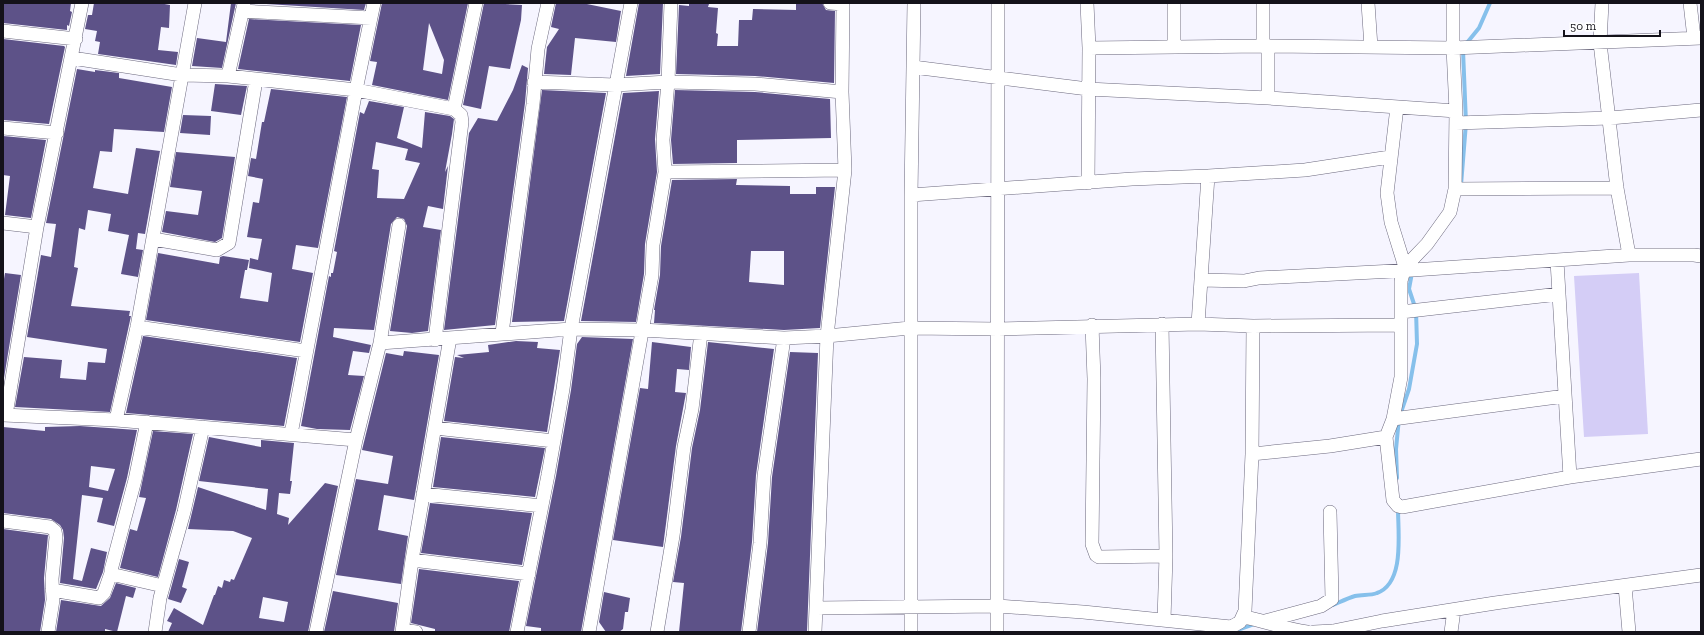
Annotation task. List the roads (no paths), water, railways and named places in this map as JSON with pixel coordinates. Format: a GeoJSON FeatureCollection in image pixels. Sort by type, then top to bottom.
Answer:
{"type":"FeatureCollection","features":[{"type":"Feature","properties":{"kind":"street"},"geometry":{"type":"LineString","coordinates":[[82,3],[38,227],[4,415],[147,422],[356,440]]}},
{"type":"Feature","properties":{"kind":"street"},"geometry":{"type":"LineString","coordinates":[[116,420],[137,327],[195,3]]}},
{"type":"Feature","properties":{"kind":"street"},"geometry":{"type":"LineString","coordinates":[[291,434],[356,90],[374,3]]}},
{"type":"Feature","properties":{"kind":"street"},"geometry":{"type":"LineString","coordinates":[[454,109],[476,3]]}},
{"type":"Feature","properties":{"kind":"street"},"geometry":{"type":"LineString","coordinates":[[502,334],[533,104],[534,82],[548,3]]}},
{"type":"Feature","properties":{"kind":"street"},"geometry":{"type":"LineString","coordinates":[[518,632],[554,441],[571,329],[631,3]]}},
{"type":"Feature","properties":{"kind":"street"},"geometry":{"type":"LineString","coordinates":[[589,632],[652,276],[653,245],[665,172],[663,140],[668,82],[671,3]]}},
{"type":"Feature","properties":{"kind":"street"},"geometry":{"type":"LineString","coordinates":[[815,632],[827,336],[845,170],[842,92],[843,3],[830,3]]}},
{"type":"Feature","properties":{"kind":"street"},"geometry":{"type":"LineString","coordinates":[[911,632],[910,328],[912,67],[914,3]]}},
{"type":"Feature","properties":{"kind":"street"},"geometry":{"type":"LineString","coordinates":[[997,632],[999,190],[998,3]]}},
{"type":"Feature","properties":{"kind":"street"},"geometry":{"type":"LineString","coordinates":[[1087,3],[1089,48],[1088,183]]}},
{"type":"Feature","properties":{"kind":"street"},"geometry":{"type":"LineString","coordinates":[[1174,3],[1174,47]]}},
{"type":"Feature","properties":{"kind":"street"},"geometry":{"type":"LineString","coordinates":[[1263,3],[1268,98]]}},
{"type":"Feature","properties":{"kind":"street"},"geometry":{"type":"LineString","coordinates":[[1368,3],[1371,47]]}},
{"type":"Feature","properties":{"kind":"street"},"geometry":{"type":"LineString","coordinates":[[1453,3],[1456,117],[1455,189],[1450,212],[1427,244],[1404,269],[1401,281],[1401,377],[1393,419],[1386,437],[1393,500],[1398,506],[1402,507],[1570,477],[1701,459]]}},
{"type":"Feature","properties":{"kind":"street"},"geometry":{"type":"LineString","coordinates":[[1602,3],[1600,43],[1617,188],[1628,256]]}},
{"type":"Feature","properties":{"kind":"street"},"geometry":{"type":"LineString","coordinates":[[1089,48],[1266,46],[1453,48],[1698,38],[1690,3]]}},
{"type":"Feature","properties":{"kind":"street"},"geometry":{"type":"LineString","coordinates":[[228,76],[243,7],[371,18]]}},
{"type":"Feature","properties":{"kind":"street"},"geometry":{"type":"LineString","coordinates":[[3,31],[76,39]]}},
{"type":"Feature","properties":{"kind":"street"},"geometry":{"type":"LineString","coordinates":[[72,58],[182,75],[228,76],[356,90],[454,109],[461,115],[462,122],[435,340]]}},
{"type":"Feature","properties":{"kind":"street"},"geometry":{"type":"LineString","coordinates":[[912,67],[1088,89],[1268,98],[1397,107],[1456,117],[1610,118],[1701,110]]}},
{"type":"Feature","properties":{"kind":"street"},"geometry":{"type":"LineString","coordinates":[[153,239],[217,250],[229,243],[256,80]]}},
{"type":"Feature","properties":{"kind":"street"},"geometry":{"type":"LineString","coordinates":[[534,82],[615,85],[668,82],[755,84],[842,92]]}},
{"type":"Feature","properties":{"kind":"street"},"geometry":{"type":"LineString","coordinates":[[1397,107],[1390,157],[1388,193],[1391,222],[1404,269]]}},
{"type":"Feature","properties":{"kind":"street"},"geometry":{"type":"LineString","coordinates":[[3,128],[57,133]]}},
{"type":"Feature","properties":{"kind":"street"},"geometry":{"type":"LineString","coordinates":[[911,195],[999,190],[1132,179],[1305,170],[1390,157]]}},
{"type":"Feature","properties":{"kind":"street"},"geometry":{"type":"LineString","coordinates":[[665,172],[845,170]]}},
{"type":"Feature","properties":{"kind":"street"},"geometry":{"type":"LineString","coordinates":[[1198,324],[1208,176]]}},
{"type":"Feature","properties":{"kind":"street"},"geometry":{"type":"LineString","coordinates":[[1455,189],[1617,188]]}},
{"type":"Feature","properties":{"kind":"street"},"geometry":{"type":"LineString","coordinates":[[3,223],[38,227]]}},
{"type":"Feature","properties":{"kind":"street"},"geometry":{"type":"LineString","coordinates":[[316,632],[356,440],[380,343],[398,225]]}},
{"type":"Feature","properties":{"kind":"street"},"geometry":{"type":"LineString","coordinates":[[1201,280],[1244,281],[1259,278],[1628,256],[1694,254],[1701,256]]}},
{"type":"Feature","properties":{"kind":"street"},"geometry":{"type":"LineString","coordinates":[[1557,261],[1570,477]]}},
{"type":"Feature","properties":{"kind":"street"},"geometry":{"type":"LineString","coordinates":[[380,343],[571,329],[642,330],[784,338],[827,336],[910,328],[998,329],[1162,324],[1253,326],[1401,319],[1559,294]]}},
{"type":"Feature","properties":{"kind":"street"},"geometry":{"type":"LineString","coordinates":[[1162,324],[1166,556],[1164,620]]}},
{"type":"Feature","properties":{"kind":"street"},"geometry":{"type":"LineString","coordinates":[[1092,325],[1094,379],[1093,551],[1099,557],[1166,556]]}},
{"type":"Feature","properties":{"kind":"street"},"geometry":{"type":"LineString","coordinates":[[816,608],[998,606],[1231,627],[1240,622],[1244,617],[1246,604],[1252,454],[1253,326]]}},
{"type":"Feature","properties":{"kind":"street"},"geometry":{"type":"LineString","coordinates":[[137,327],[306,351]]}},
{"type":"Feature","properties":{"kind":"street"},"geometry":{"type":"LineString","coordinates":[[657,632],[684,447],[692,409],[701,333]]}},
{"type":"Feature","properties":{"kind":"street"},"geometry":{"type":"LineString","coordinates":[[416,632],[403,631],[412,560],[450,338]]}},
{"type":"Feature","properties":{"kind":"street"},"geometry":{"type":"LineString","coordinates":[[749,632],[760,543],[764,476],[784,338]]}},
{"type":"Feature","properties":{"kind":"street"},"geometry":{"type":"LineString","coordinates":[[1393,419],[1565,396]]}},
{"type":"Feature","properties":{"kind":"street"},"geometry":{"type":"LineString","coordinates":[[52,590],[99,598],[104,593],[111,573],[112,564],[135,480],[147,422]]}},
{"type":"Feature","properties":{"kind":"street"},"geometry":{"type":"LineString","coordinates":[[155,632],[160,598],[184,512],[203,427]]}},
{"type":"Feature","properties":{"kind":"street"},"geometry":{"type":"LineString","coordinates":[[435,428],[554,441]]}},
{"type":"Feature","properties":{"kind":"street"},"geometry":{"type":"LineString","coordinates":[[1252,454],[1330,446],[1386,437]]}},
{"type":"Feature","properties":{"kind":"street"},"geometry":{"type":"LineString","coordinates":[[424,494],[542,506]]}},
{"type":"Feature","properties":{"kind":"street"},"geometry":{"type":"LineString","coordinates":[[1265,621],[1322,606],[1332,599],[1330,512]]}},
{"type":"Feature","properties":{"kind":"street"},"geometry":{"type":"LineString","coordinates":[[3,521],[50,527],[56,531],[52,590],[53,600],[48,632]]}},
{"type":"Feature","properties":{"kind":"street"},"geometry":{"type":"LineString","coordinates":[[412,560],[529,574]]}},
{"type":"Feature","properties":{"kind":"street"},"geometry":{"type":"LineString","coordinates":[[111,573],[163,586]]}},
{"type":"Feature","properties":{"kind":"street"},"geometry":{"type":"LineString","coordinates":[[1314,632],[1454,610],[1701,576]]}},
{"type":"Feature","properties":{"kind":"street"},"geometry":{"type":"LineString","coordinates":[[1625,586],[1629,632]]}},
{"type":"Feature","properties":{"kind":"street"},"geometry":{"type":"LineString","coordinates":[[1451,632],[1454,610]]}},
{"type":"Feature","properties":{"kind":"street"},"geometry":{"type":"LineString","coordinates":[[1244,617],[1307,632]]}},
{"type":"Feature","properties":{"kind":"waterway"},"geometry":{"type":"LineString","coordinates":[[1466,44],[1479,28],[1490,3]]}},
{"type":"Feature","properties":{"kind":"waterway"},"geometry":{"type":"LineString","coordinates":[[1461,185],[1466,123],[1463,50]]}},
{"type":"Feature","properties":{"kind":"waterway"},"geometry":{"type":"LineString","coordinates":[[1397,478],[1396,449],[1399,418],[1409,389],[1417,344],[1416,310],[1409,289],[1412,273]]}},
{"type":"Feature","properties":{"kind":"waterway"},"geometry":{"type":"LineString","coordinates":[[1333,605],[1355,596],[1377,593],[1386,588],[1392,579],[1398,556],[1398,509]]}},
{"type":"Feature","properties":{"kind":"waterway"},"geometry":{"type":"LineString","coordinates":[[1240,629],[1254,624]]}}]}
